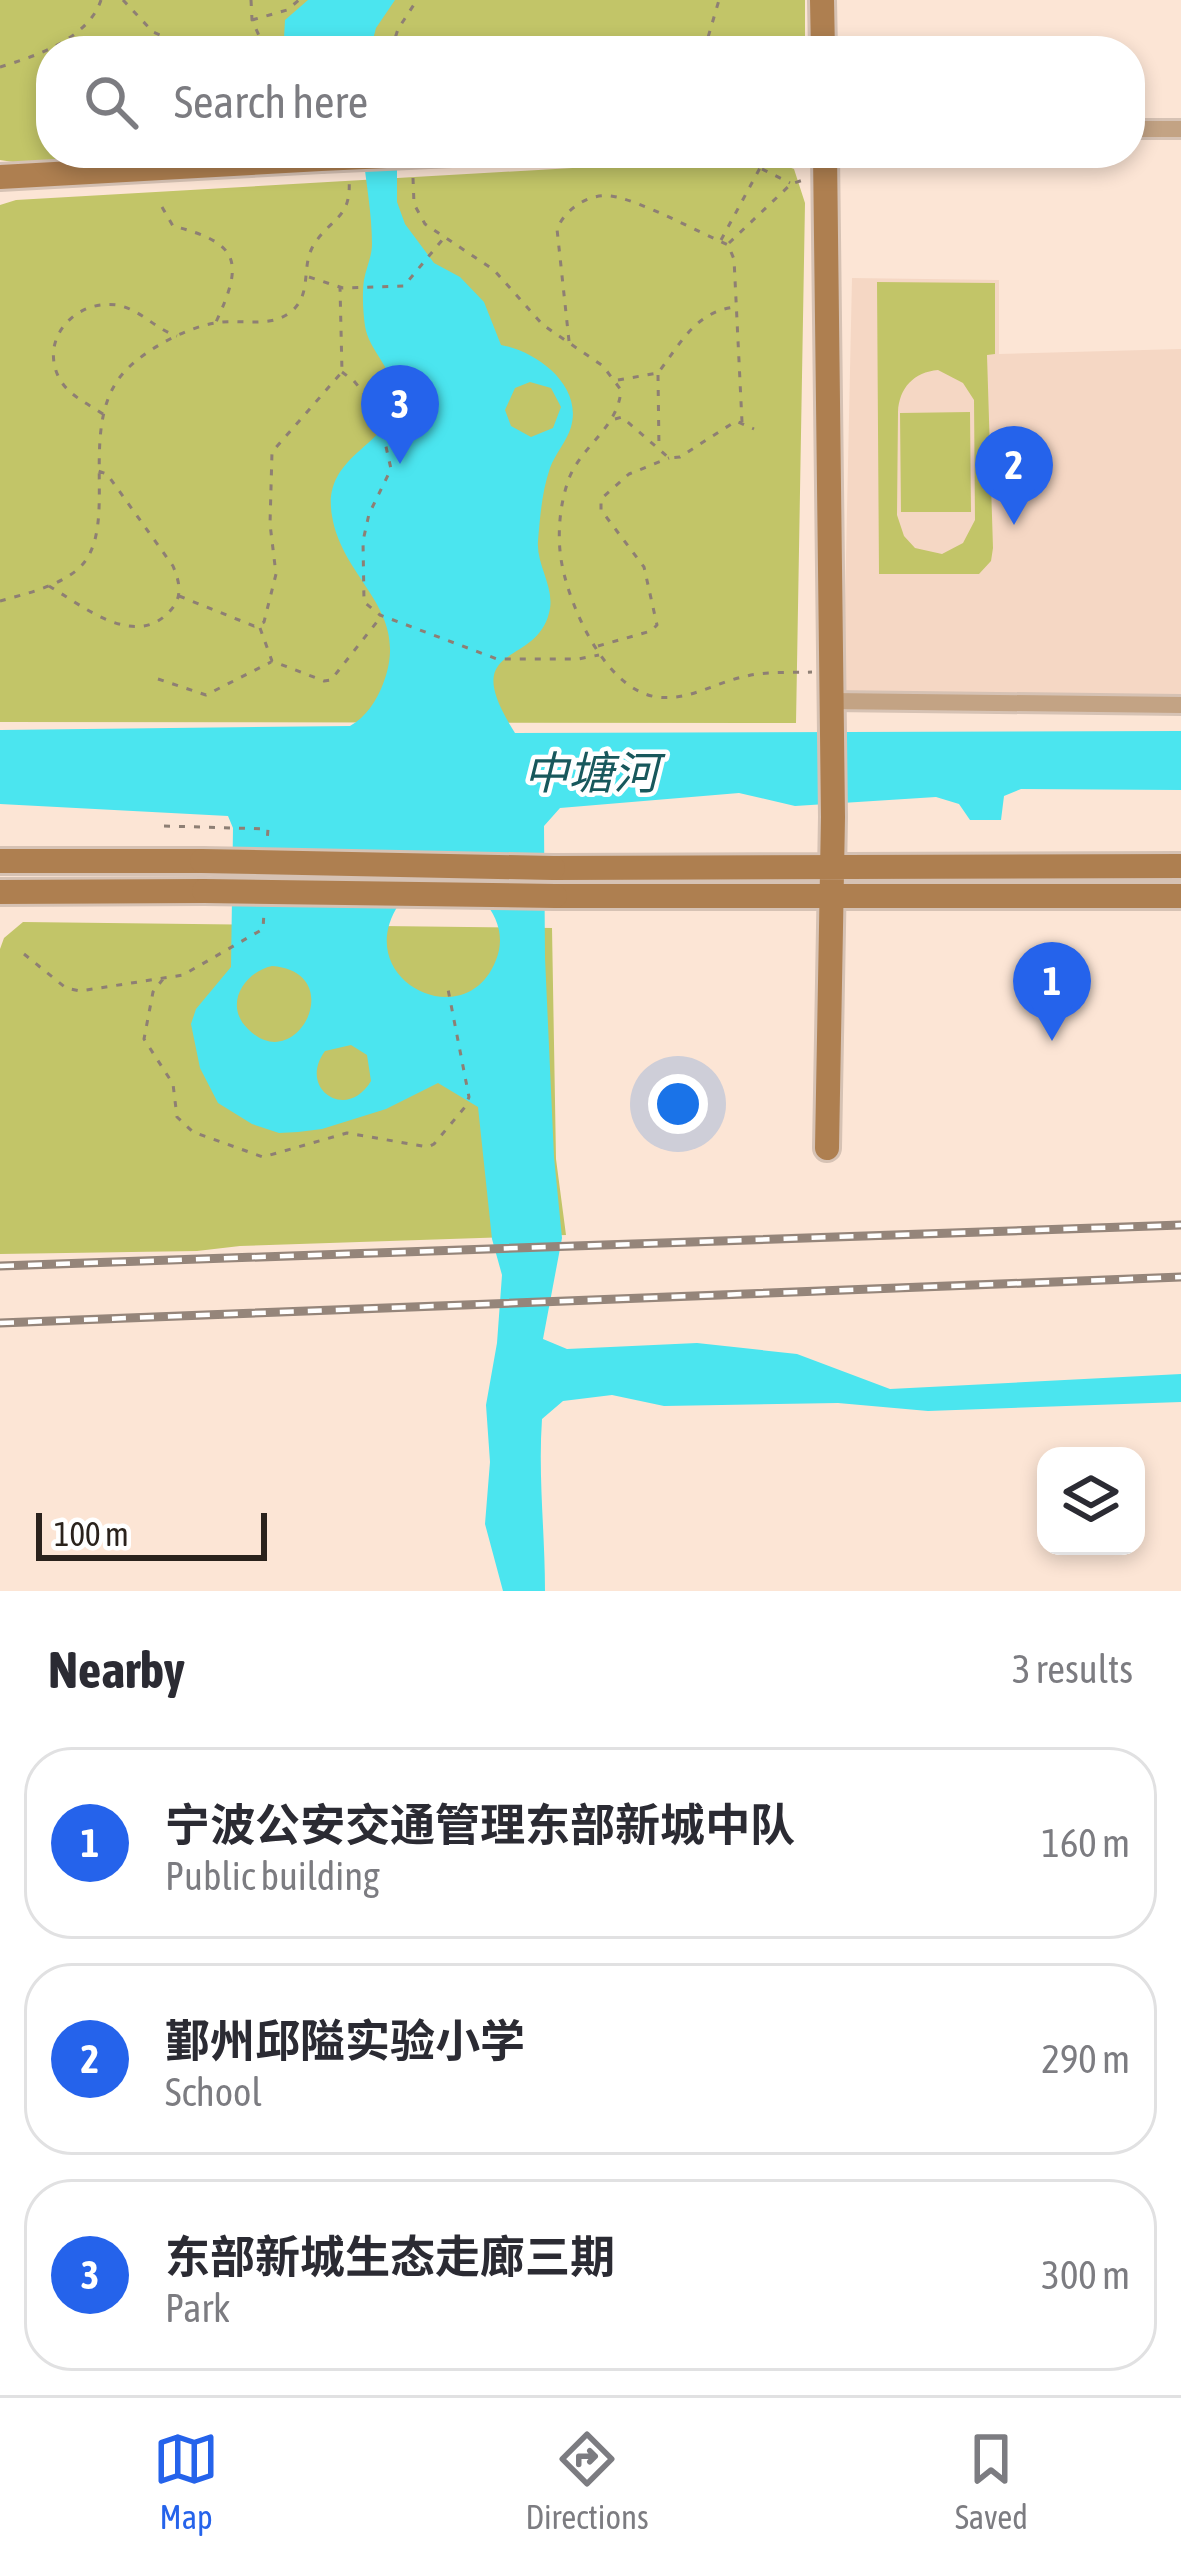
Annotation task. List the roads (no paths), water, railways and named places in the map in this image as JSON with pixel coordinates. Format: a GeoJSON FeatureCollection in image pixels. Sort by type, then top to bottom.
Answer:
{"type":"FeatureCollection","features":[{"type":"Feature","properties":{"kind":"main road"},"geometry":{"type":"LineString","coordinates":[[822,0],[823,36]]}},
{"type":"Feature","properties":{"kind":"main road"},"geometry":{"type":"LineString","coordinates":[[0,177],[160,168]]}},
{"type":"Feature","properties":{"kind":"main road"},"geometry":{"type":"LineString","coordinates":[[825,168],[833,817],[827,1148]]}},
{"type":"Feature","properties":{"kind":"main road"},"geometry":{"type":"LineString","coordinates":[[0,861],[553,868],[1181,866]]}},
{"type":"Feature","properties":{"kind":"main road"},"geometry":{"type":"LineString","coordinates":[[0,892],[1181,896]]}},
{"type":"Feature","properties":{"kind":"street"},"geometry":{"type":"LineString","coordinates":[[1145,130],[1181,129]]}},
{"type":"Feature","properties":{"kind":"street"},"geometry":{"type":"LineString","coordinates":[[832,704],[1181,705]]}},
{"type":"Feature","properties":{"kind":"water"},"geometry":{"type":"Polygon","coordinates":[[[308,0],[395,0],[374,36],[284,36],[285,20],[308,0]]]}},
{"type":"Feature","properties":{"kind":"water","name":"中塘河"},"geometry":{"type":"Polygon","coordinates":[[[365,168],[397,168],[397,202],[405,224],[434,263],[460,277],[484,302],[501,345],[528,354],[554,372],[570,397],[571,427],[550,468],[540,523],[538,550],[550,595],[549,613],[541,630],[496,669],[493,683],[515,733],[1181,731],[1181,790],[1021,789],[1004,796],[1001,820],[970,820],[959,804],[936,797],[795,806],[739,793],[560,808],[544,826],[545,958],[562,1238],[543,1339],[567,1349],[697,1343],[797,1354],[890,1389],[1181,1374],[1181,1402],[928,1411],[838,1403],[664,1406],[612,1395],[563,1401],[542,1419],[545,1591],[503,1591],[485,1524],[490,1462],[486,1405],[502,1275],[492,1239],[478,1107],[438,1083],[386,1109],[322,1129],[279,1133],[252,1124],[218,1103],[200,1068],[191,1024],[196,1009],[231,967],[233,828],[228,816],[0,804],[0,730],[350,726],[378,696],[390,658],[389,635],[383,615],[339,539],[331,497],[343,468],[387,423],[396,399],[391,377],[365,326],[363,285],[372,244],[365,168]],[[530,382],[515,388],[505,410],[511,426],[531,437],[553,428],[561,407],[551,388],[530,382]],[[483,900],[399,904],[388,931],[389,956],[400,976],[418,990],[439,997],[461,995],[481,983],[500,944],[493,913],[483,900]],[[272,966],[246,982],[237,1010],[248,1029],[266,1041],[283,1041],[307,1018],[311,1001],[308,985],[295,972],[272,966]],[[351,1045],[325,1051],[318,1065],[321,1088],[339,1100],[361,1093],[371,1081],[367,1055],[351,1045]]]}},
{"type":"Feature","properties":{"kind":"railway"},"geometry":{"type":"LineString","coordinates":[[0,1266],[1181,1225]]}},
{"type":"Feature","properties":{"kind":"railway"},"geometry":{"type":"LineString","coordinates":[[0,1323],[1181,1277]]}},
{"type":"Feature","properties":{"kind":"place","name":"东部新城生态走廊三期"},"geometry":{"type":"Point","coordinates":[400,464]}},
{"type":"Feature","properties":{"kind":"place","name":"鄞州邱隘实验小学"},"geometry":{"type":"Point","coordinates":[1014,525]}},
{"type":"Feature","properties":{"kind":"place","name":"宁波公安交通管理东部新城中队"},"geometry":{"type":"Point","coordinates":[1052,1041]}}]}
